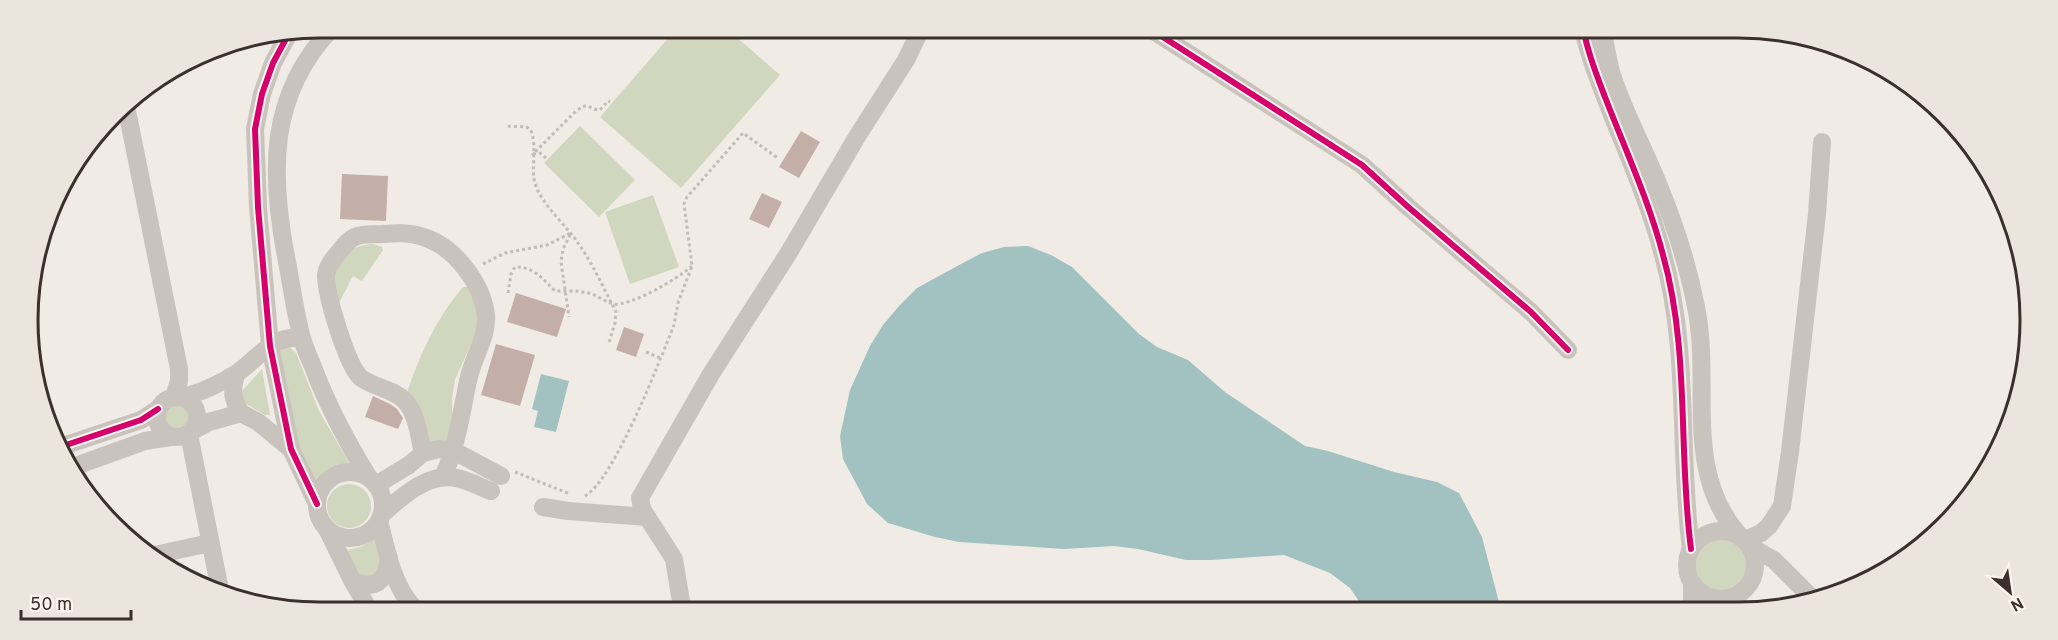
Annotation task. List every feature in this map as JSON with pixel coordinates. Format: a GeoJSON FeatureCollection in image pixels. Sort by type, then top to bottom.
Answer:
{"type":"FeatureCollection","features":[{"type":"Feature","properties":{"kind":"street"},"geometry":{"type":"LineString","coordinates":[[323,38],[306,60],[282,117],[275,173],[280,224],[302,339],[339,429],[383,499],[381,518],[389,557],[396,581],[410,602]]}},
{"type":"Feature","properties":{"kind":"street"},"geometry":{"type":"LineString","coordinates":[[681,602],[675,559],[640,505],[640,498],[711,374],[788,254],[858,135],[906,60],[917,38]]}},
{"type":"Feature","properties":{"kind":"street"},"geometry":{"type":"LineString","coordinates":[[1164,38],[1362,165],[1531,312],[1568,350]]}},
{"type":"Feature","properties":{"kind":"street"},"geometry":{"type":"LineString","coordinates":[[1586,38],[1597,77],[1648,206],[1663,254],[1676,310],[1681,360],[1686,509],[1691,549]]}},
{"type":"Feature","properties":{"kind":"street"},"geometry":{"type":"LineString","coordinates":[[1604,38],[1612,73],[1680,240],[1697,310],[1703,444],[1707,476],[1714,499],[1725,520],[1745,541],[1756,564],[1755,573],[1746,589],[1739,594],[1722,599],[1713,598],[1705,595],[1692,583]]}},
{"type":"Feature","properties":{"kind":"street"},"geometry":{"type":"LineString","coordinates":[[285,40],[262,94],[255,129],[258,207],[270,346],[291,449],[317,504],[321,522],[327,529],[365,602]]}},
{"type":"Feature","properties":{"kind":"street"},"geometry":{"type":"LineString","coordinates":[[127,114],[178,369],[177,397]]}},
{"type":"Feature","properties":{"kind":"street"},"geometry":{"type":"LineString","coordinates":[[1745,541],[1769,526],[1782,506],[1817,214],[1822,142]]}},
{"type":"Feature","properties":{"kind":"street"},"geometry":{"type":"LineString","coordinates":[[423,453],[413,415],[404,400],[392,392],[363,380],[353,368],[342,340],[328,288],[327,270],[352,237],[402,232],[425,237],[453,256],[477,288],[486,316],[485,330],[469,374],[454,451],[442,477]]}},
{"type":"Feature","properties":{"kind":"street"},"geometry":{"type":"LineString","coordinates":[[67,445],[141,420],[168,399],[198,392],[236,374],[270,346],[290,337],[302,339]]}},
{"type":"Feature","properties":{"kind":"street"},"geometry":{"type":"LineString","coordinates":[[236,374],[231,391],[241,413],[258,422],[291,449]]}},
{"type":"Feature","properties":{"kind":"street"},"geometry":{"type":"LineString","coordinates":[[158,409],[156,417],[158,426],[164,433],[184,434],[197,421],[196,410],[190,402],[177,397]]}},
{"type":"Feature","properties":{"kind":"street"},"geometry":{"type":"LineString","coordinates":[[78,465],[145,441],[184,434],[209,422],[241,413]]}},
{"type":"Feature","properties":{"kind":"street"},"geometry":{"type":"LineString","coordinates":[[184,434],[219,584]]}},
{"type":"Feature","properties":{"kind":"street"},"geometry":{"type":"LineString","coordinates":[[373,482],[410,465],[423,453],[439,448],[454,451],[501,480]]}},
{"type":"Feature","properties":{"kind":"street"},"geometry":{"type":"LineString","coordinates":[[410,465],[420,484]]}},
{"type":"Feature","properties":{"kind":"street"},"geometry":{"type":"LineString","coordinates":[[317,504],[322,488],[335,476],[352,472],[373,482]]}},
{"type":"Feature","properties":{"kind":"street"},"geometry":{"type":"LineString","coordinates":[[327,529],[342,538],[359,537],[374,528],[381,518],[420,484],[442,477],[501,480]]}},
{"type":"Feature","properties":{"kind":"street"},"geometry":{"type":"LineString","coordinates":[[543,507],[647,517]]}},
{"type":"Feature","properties":{"kind":"street"},"geometry":{"type":"LineString","coordinates":[[1692,602],[1692,583],[1687,566],[1691,549],[1696,541],[1712,532],[1730,532],[1745,541],[1774,560],[1808,594]]}},
{"type":"Feature","properties":{"kind":"street"},"geometry":{"type":"LineString","coordinates":[[161,554],[210,543]]}},
{"type":"Feature","properties":{"kind":"street"},"geometry":{"type":"LineString","coordinates":[[352,580],[368,586],[379,581],[387,572],[389,557]]}},
{"type":"Feature","properties":{"kind":"path"},"geometry":{"type":"LineString","coordinates":[[533,154],[583,106],[589,105],[600,110],[608,101],[610,102]]}},
{"type":"Feature","properties":{"kind":"path"},"geometry":{"type":"LineString","coordinates":[[508,126],[527,128],[532,132],[534,183],[580,245],[616,312],[609,342]]}},
{"type":"Feature","properties":{"kind":"path"},"geometry":{"type":"LineString","coordinates":[[501,480],[583,498],[590,493],[618,453],[674,325],[678,303],[692,266],[684,204],[687,197],[743,133],[779,159]]}},
{"type":"Feature","properties":{"kind":"path"},"geometry":{"type":"LineString","coordinates":[[533,154],[540,153],[546,158]]}},
{"type":"Feature","properties":{"kind":"path"},"geometry":{"type":"LineString","coordinates":[[465,269],[477,269],[505,253],[547,245],[571,234]]}},
{"type":"Feature","properties":{"kind":"path"},"geometry":{"type":"LineString","coordinates":[[568,316],[561,262],[563,249],[571,234]]}},
{"type":"Feature","properties":{"kind":"path"},"geometry":{"type":"LineString","coordinates":[[508,292],[511,274],[515,267],[524,267],[536,271],[555,291],[589,293],[611,304],[621,304],[660,287],[692,266]]}},
{"type":"Feature","properties":{"kind":"path"},"geometry":{"type":"LineString","coordinates":[[646,352],[660,358]]}},
{"type":"Feature","properties":{"kind":"green space"},"geometry":{"type":"Polygon","coordinates":[[[668,38],[737,38],[780,75],[681,188],[600,117],[668,38]]]}},
{"type":"Feature","properties":{"kind":"green space"},"geometry":{"type":"Polygon","coordinates":[[[580,126],[635,180],[599,217],[544,163],[580,126]]]}},
{"type":"Feature","properties":{"kind":"green space"},"geometry":{"type":"Polygon","coordinates":[[[653,195],[679,267],[630,284],[605,212],[653,195]]]}},
{"type":"Feature","properties":{"kind":"green space"},"geometry":{"type":"Polygon","coordinates":[[[373,244],[382,247],[383,250],[362,281],[353,276],[339,303],[333,284],[333,275],[338,260],[349,250],[373,244]]]}},
{"type":"Feature","properties":{"kind":"green space"},"geometry":{"type":"Polygon","coordinates":[[[463,287],[468,287],[473,291],[480,324],[455,380],[452,399],[453,436],[450,440],[430,445],[407,393],[430,337],[463,287]]]}},
{"type":"Feature","properties":{"kind":"green space"},"geometry":{"type":"Polygon","coordinates":[[[287,345],[296,353],[319,411],[351,466],[335,469],[313,484],[298,443],[279,352],[287,345]]]}},
{"type":"Feature","properties":{"kind":"green space"},"geometry":{"type":"Polygon","coordinates":[[[262,369],[270,415],[265,415],[243,402],[242,391],[262,369]]]}},
{"type":"Feature","properties":{"kind":"green space"},"geometry":{"type":"Polygon","coordinates":[[[177,404],[186,408],[190,417],[186,426],[177,430],[168,426],[164,417],[168,408],[177,404]]]}},
{"type":"Feature","properties":{"kind":"green space"},"geometry":{"type":"Polygon","coordinates":[[[349,484],[365,490],[371,506],[365,522],[349,528],[333,522],[327,506],[333,490],[349,484]]]}},
{"type":"Feature","properties":{"kind":"green space"},"geometry":{"type":"Polygon","coordinates":[[[376,538],[382,571],[363,580],[342,551],[361,547],[376,538]]]}},
{"type":"Feature","properties":{"kind":"green space"},"geometry":{"type":"Polygon","coordinates":[[[1722,539],[1736,543],[1744,551],[1748,565],[1744,579],[1736,587],[1722,591],[1708,587],[1700,579],[1696,565],[1700,551],[1708,543],[1722,539]]]}},
{"type":"Feature","properties":{"kind":"water"},"geometry":{"type":"Polygon","coordinates":[[[1028,246],[1072,267],[1139,334],[1157,347],[1188,360],[1225,392],[1305,446],[1437,482],[1459,493],[1482,537],[1499,602],[1360,602],[1350,588],[1330,573],[1284,555],[1186,560],[1114,546],[1064,549],[959,542],[888,523],[867,504],[843,459],[840,436],[850,390],[870,346],[883,325],[917,288],[982,253],[1004,247],[1028,246]]]}},
{"type":"Feature","properties":{"kind":"water"},"geometry":{"type":"Polygon","coordinates":[[[541,374],[569,381],[556,432],[534,427],[538,411],[532,409],[541,374]]]}},
{"type":"Feature","properties":{"kind":"building"},"geometry":{"type":"Polygon","coordinates":[[[801,131],[820,142],[799,178],[779,167],[801,131]]]}},
{"type":"Feature","properties":{"kind":"building"},"geometry":{"type":"Polygon","coordinates":[[[342,174],[388,176],[386,221],[340,219],[342,174]]]}},
{"type":"Feature","properties":{"kind":"building"},"geometry":{"type":"Polygon","coordinates":[[[762,193],[782,202],[769,228],[749,219],[762,193]]]}},
{"type":"Feature","properties":{"kind":"building"},"geometry":{"type":"Polygon","coordinates":[[[516,293],[566,309],[557,337],[507,322],[516,293]]]}},
{"type":"Feature","properties":{"kind":"building"},"geometry":{"type":"Polygon","coordinates":[[[624,327],[644,334],[636,357],[616,350],[624,327]]]}},
{"type":"Feature","properties":{"kind":"building"},"geometry":{"type":"Polygon","coordinates":[[[496,344],[535,355],[520,406],[481,395],[496,344]]]}},
{"type":"Feature","properties":{"kind":"building"},"geometry":{"type":"Polygon","coordinates":[[[373,396],[397,409],[403,418],[398,429],[365,417],[373,396]]]}},
{"type":"Feature","properties":{"kind":"cycle path"},"geometry":{"type":"LineString","coordinates":[[1164,38],[1362,165],[1531,312],[1568,350]]}},
{"type":"Feature","properties":{"kind":"cycle path"},"geometry":{"type":"LineString","coordinates":[[1586,38],[1596,73],[1651,215],[1671,291],[1680,364],[1691,549]]}},
{"type":"Feature","properties":{"kind":"cycle path"},"geometry":{"type":"LineString","coordinates":[[285,40],[273,63],[262,94],[255,129],[258,207],[270,346],[291,449],[317,504]]}},
{"type":"Feature","properties":{"kind":"cycle path"},"geometry":{"type":"LineString","coordinates":[[67,445],[141,420],[158,409]]}}]}
